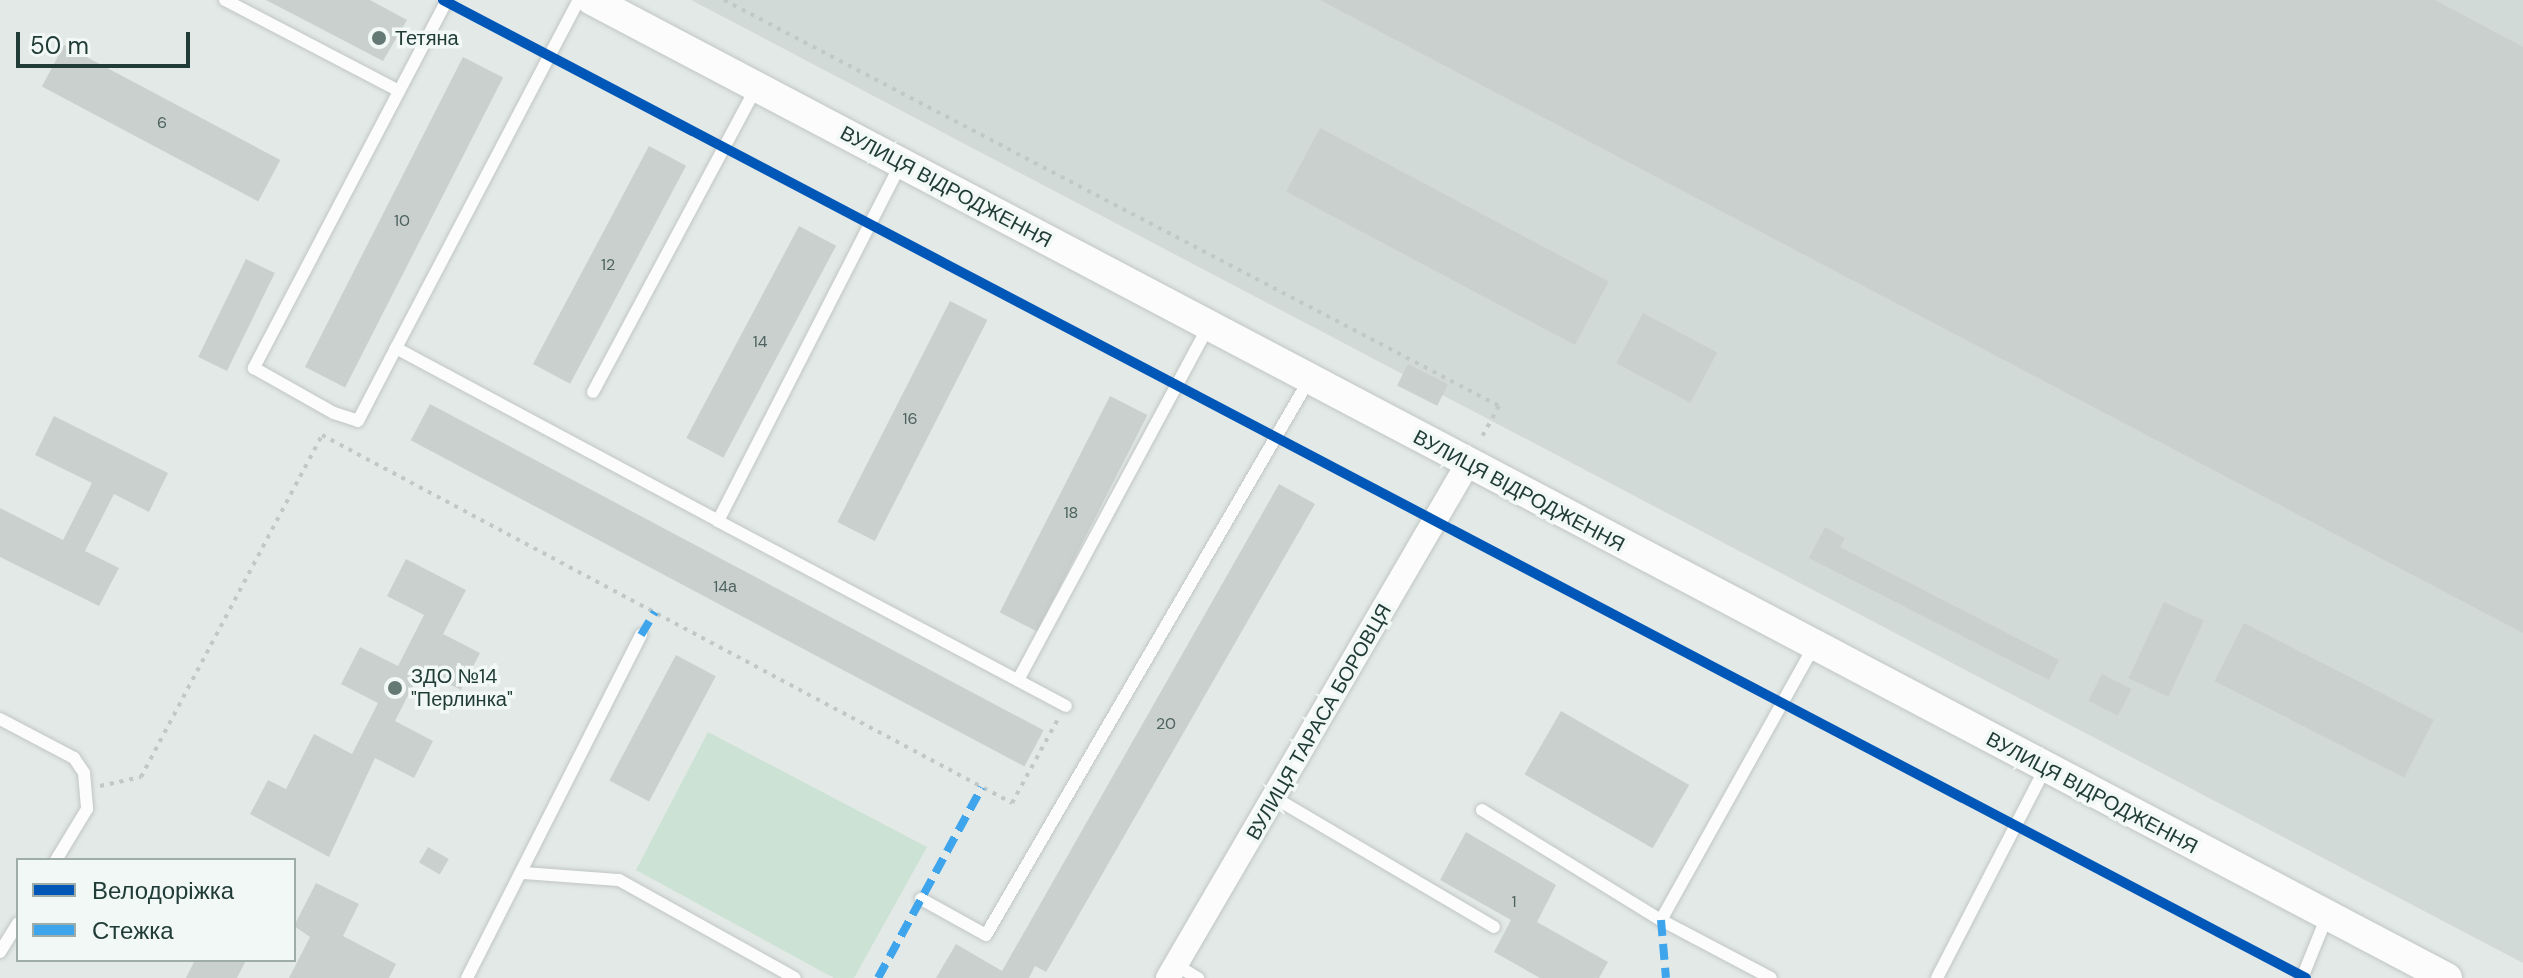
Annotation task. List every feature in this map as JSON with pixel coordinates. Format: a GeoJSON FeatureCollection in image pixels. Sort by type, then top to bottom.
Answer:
{"type":"FeatureCollection","features":[{"type":"Feature","properties":{"kind":"street","name":"ВУЛИЦЯ ВІДРОДЖЕННЯ"},"geometry":{"type":"LineString","coordinates":[[592,0],[1310,378],[1467,465],[2447,978]]}},
{"type":"Feature","properties":{"kind":"street","name":"ВУЛИЦЯ ТАРАСА БОРОВЦЯ"},"geometry":{"type":"LineString","coordinates":[[1172,971],[1467,465]]}},
{"type":"Feature","properties":{"kind":"lane"},"geometry":{"type":"LineString","coordinates":[[225,0],[399,91]]}},
{"type":"Feature","properties":{"kind":"lane"},"geometry":{"type":"LineString","coordinates":[[447,0],[254,368],[334,413],[358,421],[579,0]]}},
{"type":"Feature","properties":{"kind":"lane"},"geometry":{"type":"LineString","coordinates":[[593,392],[757,87]]}},
{"type":"Feature","properties":{"kind":"lane"},"geometry":{"type":"LineString","coordinates":[[718,521],[901,164]]}},
{"type":"Feature","properties":{"kind":"lane"},"geometry":{"type":"LineString","coordinates":[[1018,680],[1210,325]]}},
{"type":"Feature","properties":{"kind":"lane"},"geometry":{"type":"LineString","coordinates":[[396,348],[1066,706]]}},
{"type":"Feature","properties":{"kind":"lane"},"geometry":{"type":"LineString","coordinates":[[921,899],[986,935],[1310,378]]}},
{"type":"Feature","properties":{"kind":"lane"},"geometry":{"type":"LineString","coordinates":[[467,978],[523,873],[641,635]]}},
{"type":"Feature","properties":{"kind":"lane"},"geometry":{"type":"LineString","coordinates":[[1661,920],[1814,646]]}},
{"type":"Feature","properties":{"kind":"lane"},"geometry":{"type":"LineString","coordinates":[[0,719],[74,758],[88,789],[87,809],[57,858]]}},
{"type":"Feature","properties":{"kind":"lane"},"geometry":{"type":"LineString","coordinates":[[1937,978],[2045,769]]}},
{"type":"Feature","properties":{"kind":"lane"},"geometry":{"type":"LineString","coordinates":[[1275,798],[1494,927]]}},
{"type":"Feature","properties":{"kind":"lane"},"geometry":{"type":"LineString","coordinates":[[1482,810],[1661,920],[1771,978]]}},
{"type":"Feature","properties":{"kind":"lane"},"geometry":{"type":"LineString","coordinates":[[523,873],[619,880],[795,978]]}},
{"type":"Feature","properties":{"kind":"lane"},"geometry":{"type":"LineString","coordinates":[[2302,978],[2327,916]]}},
{"type":"Feature","properties":{"kind":"lane"},"geometry":{"type":"LineString","coordinates":[[0,952],[16,926]]}},
{"type":"Feature","properties":{"kind":"lane"},"geometry":{"type":"LineString","coordinates":[[1172,971],[1198,978]]}},
{"type":"Feature","properties":{"kind":"path"},"geometry":{"type":"LineString","coordinates":[[724,0],[1499,406],[1467,465]]}},
{"type":"Feature","properties":{"kind":"path"},"geometry":{"type":"LineString","coordinates":[[88,789],[141,777],[334,413]]}},
{"type":"Feature","properties":{"kind":"path"},"geometry":{"type":"LineString","coordinates":[[322,435],[1012,803],[1066,706]]}},
{"type":"Feature","properties":{"kind":"shaded area"},"geometry":{"type":"Polygon","coordinates":[[[691,0],[2523,0],[2523,963],[691,0]]]}},
{"type":"Feature","properties":{"kind":"green space"},"geometry":{"type":"Polygon","coordinates":[[[708,732],[927,847],[854,978],[834,978],[636,870],[708,732]]]}},
{"type":"Feature","properties":{"kind":"building"},"geometry":{"type":"Polygon","coordinates":[[[266,0],[370,0],[407,20],[383,61],[266,0]]]}},
{"type":"Feature","properties":{"kind":"building"},"geometry":{"type":"Polygon","coordinates":[[[1320,0],[2435,0],[2523,47],[2523,633],[1320,0]]]}},
{"type":"Feature","properties":{"kind":"building"},"geometry":{"type":"Polygon","coordinates":[[[64,45],[280,160],[258,202],[42,86],[64,45]]]}},
{"type":"Feature","properties":{"kind":"building"},"geometry":{"type":"Polygon","coordinates":[[[463,57],[503,77],[345,387],[305,367],[463,57]]]}},
{"type":"Feature","properties":{"kind":"building"},"geometry":{"type":"Polygon","coordinates":[[[1320,128],[1609,282],[1575,345],[1286,192],[1320,128]]]}},
{"type":"Feature","properties":{"kind":"building"},"geometry":{"type":"Polygon","coordinates":[[[649,146],[686,166],[570,384],[533,364],[649,146]]]}},
{"type":"Feature","properties":{"kind":"building"},"geometry":{"type":"Polygon","coordinates":[[[799,226],[836,246],[723,458],[686,438],[799,226]]]}},
{"type":"Feature","properties":{"kind":"building"},"geometry":{"type":"Polygon","coordinates":[[[246,259],[275,273],[227,371],[198,357],[246,259]]]}},
{"type":"Feature","properties":{"kind":"building"},"geometry":{"type":"Polygon","coordinates":[[[950,301],[987,320],[875,541],[837,522],[950,301]]]}},
{"type":"Feature","properties":{"kind":"building"},"geometry":{"type":"Polygon","coordinates":[[[1643,313],[1717,352],[1690,403],[1616,363],[1643,313]]]}},
{"type":"Feature","properties":{"kind":"building"},"geometry":{"type":"Polygon","coordinates":[[[1408,364],[1448,384],[1437,406],[1397,385],[1408,364]]]}},
{"type":"Feature","properties":{"kind":"building"},"geometry":{"type":"Polygon","coordinates":[[[1110,396],[1147,415],[1037,632],[1000,613],[1110,396]]]}},
{"type":"Feature","properties":{"kind":"building"},"geometry":{"type":"Polygon","coordinates":[[[430,404],[1044,730],[1024,766],[411,440],[430,404]]]}},
{"type":"Feature","properties":{"kind":"building"},"geometry":{"type":"Polygon","coordinates":[[[54,416],[168,473],[149,512],[114,494],[85,551],[119,568],[99,606],[0,557],[0,508],[63,540],[92,483],[35,455],[54,416]]]}},
{"type":"Feature","properties":{"kind":"building"},"geometry":{"type":"Polygon","coordinates":[[[1279,484],[1315,504],[1046,972],[1035,966],[1029,978],[936,978],[956,944],[1002,971],[1279,484]]]}},
{"type":"Feature","properties":{"kind":"building"},"geometry":{"type":"Polygon","coordinates":[[[1825,527],[1845,538],[1840,547],[2059,660],[2049,680],[1809,558],[1825,527]]]}},
{"type":"Feature","properties":{"kind":"building"},"geometry":{"type":"Polygon","coordinates":[[[406,559],[466,590],[443,634],[480,653],[461,690],[421,670],[395,721],[433,741],[414,778],[375,758],[329,857],[250,814],[268,780],[286,789],[314,734],[352,754],[378,703],[341,684],[360,647],[398,666],[424,615],[387,596],[406,559]]]}},
{"type":"Feature","properties":{"kind":"building"},"geometry":{"type":"Polygon","coordinates":[[[2164,602],[2204,621],[2168,697],[2129,678],[2164,602]]]}},
{"type":"Feature","properties":{"kind":"building"},"geometry":{"type":"Polygon","coordinates":[[[2244,623],[2434,720],[2404,778],[2214,681],[2244,623]]]}},
{"type":"Feature","properties":{"kind":"building"},"geometry":{"type":"Polygon","coordinates":[[[676,655],[716,676],[649,802],[609,780],[676,655]]]}},
{"type":"Feature","properties":{"kind":"building"},"geometry":{"type":"Polygon","coordinates":[[[2102,674],[2131,689],[2118,716],[2088,701],[2102,674]]]}},
{"type":"Feature","properties":{"kind":"building"},"geometry":{"type":"Polygon","coordinates":[[[1561,711],[1689,785],[1653,848],[1524,774],[1561,711]]]}},
{"type":"Feature","properties":{"kind":"building"},"geometry":{"type":"Polygon","coordinates":[[[1466,832],[1556,885],[1537,922],[1608,962],[1599,978],[1540,978],[1494,952],[1511,920],[1440,880],[1466,832]]]}},
{"type":"Feature","properties":{"kind":"building"},"geometry":{"type":"Polygon","coordinates":[[[428,847],[449,859],[440,875],[419,863],[428,847]]]}},
{"type":"Feature","properties":{"kind":"building"},"geometry":{"type":"Polygon","coordinates":[[[316,883],[359,904],[343,936],[396,964],[389,978],[289,978],[310,937],[296,927],[316,883]]]}},
{"type":"Feature","properties":{"kind":"building"},"geometry":{"type":"Polygon","coordinates":[[[194,962],[245,962],[237,978],[186,978],[194,962]]]}},
{"type":"Feature","properties":{"kind":"marked path"},"geometry":{"type":"LineString","coordinates":[[641,635],[655,612]]}},
{"type":"Feature","properties":{"kind":"marked path"},"geometry":{"type":"LineString","coordinates":[[878,978],[982,787]]}},
{"type":"Feature","properties":{"kind":"marked path"},"geometry":{"type":"LineString","coordinates":[[1661,920],[1666,978]]}},
{"type":"Feature","properties":{"kind":"cycle path"},"geometry":{"type":"LineString","coordinates":[[443,0],[2306,978]]}},
{"type":"Feature","properties":{"kind":"place","name":"Тетяна"},"geometry":{"type":"Point","coordinates":[379,38]}},
{"type":"Feature","properties":{"kind":"place","name":"ЗДО №14 \"Перлинка\""},"geometry":{"type":"Point","coordinates":[395,688]}}]}
